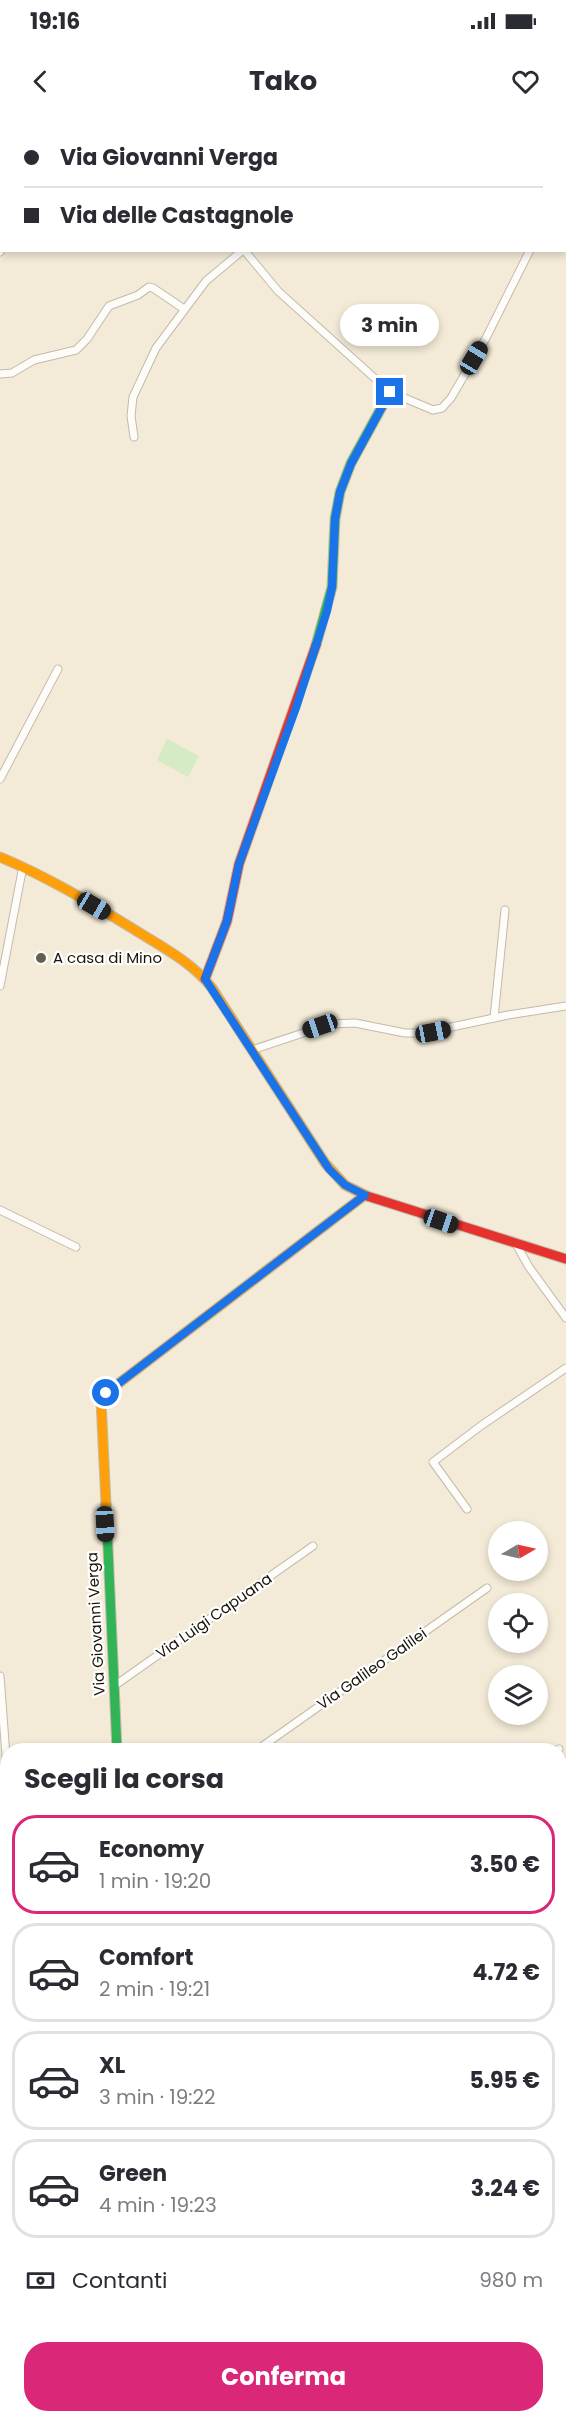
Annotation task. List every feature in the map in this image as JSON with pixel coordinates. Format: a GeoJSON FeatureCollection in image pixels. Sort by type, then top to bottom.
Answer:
{"type":"FeatureCollection","features":[{"type":"Feature","properties":{"kind":"street"},"geometry":{"type":"LineString","coordinates":[[134,437],[131,408],[134,393],[153,354],[209,277],[240,252]]}},
{"type":"Feature","properties":{"kind":"street"},"geometry":{"type":"LineString","coordinates":[[245,252],[278,291],[390,392],[431,410],[439,410],[446,405],[486,338],[529,252]]}},
{"type":"Feature","properties":{"kind":"street"},"geometry":{"type":"LineString","coordinates":[[0,374],[12,374],[34,360],[76,350],[90,336],[109,306],[136,296],[149,287],[184,309]]}},
{"type":"Feature","properties":{"kind":"street"},"geometry":{"type":"LineString","coordinates":[[205,979],[227,921],[239,864],[296,708],[327,611],[332,587],[335,519],[340,492],[351,464],[390,392]]}},
{"type":"Feature","properties":{"kind":"street"},"geometry":{"type":"LineString","coordinates":[[0,779],[58,669]]}},
{"type":"Feature","properties":{"kind":"street"},"geometry":{"type":"LineString","coordinates":[[0,857],[23,866],[112,916],[186,962],[205,979],[329,1169],[345,1185],[365,1195],[566,1259]]}},
{"type":"Feature","properties":{"kind":"street"},"geometry":{"type":"LineString","coordinates":[[0,986],[23,866]]}},
{"type":"Feature","properties":{"kind":"street"},"geometry":{"type":"LineString","coordinates":[[494,1018],[505,910]]}},
{"type":"Feature","properties":{"kind":"street"},"geometry":{"type":"LineString","coordinates":[[252,1050],[320,1026],[336,1023],[360,1024],[417,1034],[566,1006]]}},
{"type":"Feature","properties":{"kind":"street","name":"Via Giovanni Verga"},"geometry":{"type":"LineString","coordinates":[[117,1743],[101,1400],[106,1393],[365,1195]]}},
{"type":"Feature","properties":{"kind":"street"},"geometry":{"type":"LineString","coordinates":[[0,1210],[76,1247]]}},
{"type":"Feature","properties":{"kind":"street"},"geometry":{"type":"LineString","coordinates":[[516,1244],[529,1267],[566,1318]]}},
{"type":"Feature","properties":{"kind":"street"},"geometry":{"type":"LineString","coordinates":[[467,1509],[433,1462],[482,1425],[566,1368]]}},
{"type":"Feature","properties":{"kind":"street","name":"Via Luigi Capuana"},"geometry":{"type":"LineString","coordinates":[[114,1686],[313,1546]]}},
{"type":"Feature","properties":{"kind":"street","name":"Via Galileo Galilei"},"geometry":{"type":"LineString","coordinates":[[267,1743],[487,1588]]}},
{"type":"Feature","properties":{"kind":"street"},"geometry":{"type":"LineString","coordinates":[[0,1676],[5,1743]]}},
{"type":"Feature","properties":{"kind":"green space"},"geometry":{"type":"Polygon","coordinates":[[[167,739],[199,756],[188,777],[157,760],[167,739]]]}},
{"type":"Feature","properties":{"kind":"traffic: fast"},"geometry":{"type":"LineString","coordinates":[[316,645],[332,587],[335,519],[340,492],[351,463],[390,392]]}},
{"type":"Feature","properties":{"kind":"traffic: fast"},"geometry":{"type":"LineString","coordinates":[[106,1504],[117,1743]]}},
{"type":"Feature","properties":{"kind":"traffic: slow"},"geometry":{"type":"LineString","coordinates":[[0,857],[86,900],[166,949],[195,970],[212,988],[325,1163],[345,1185],[367,1196]]}},
{"type":"Feature","properties":{"kind":"traffic: slow"},"geometry":{"type":"LineString","coordinates":[[106,1504],[101,1400],[106,1393],[365,1195]]}},
{"type":"Feature","properties":{"kind":"traffic: jam"},"geometry":{"type":"LineString","coordinates":[[205,979],[227,921],[239,864],[316,645]]}},
{"type":"Feature","properties":{"kind":"traffic: jam"},"geometry":{"type":"LineString","coordinates":[[367,1196],[566,1259]]}},
{"type":"Feature","properties":{"kind":"place","name":"A casa di Mino"},"geometry":{"type":"Point","coordinates":[41,958]}},
{"type":"Feature","properties":{"kind":"route"},"geometry":{"type":"LineString","coordinates":[[106,1393],[365,1195],[345,1185],[329,1169],[205,979],[227,921],[239,864],[296,708],[327,611],[332,587],[336,507],[344,478],[390,392]]}}]}
